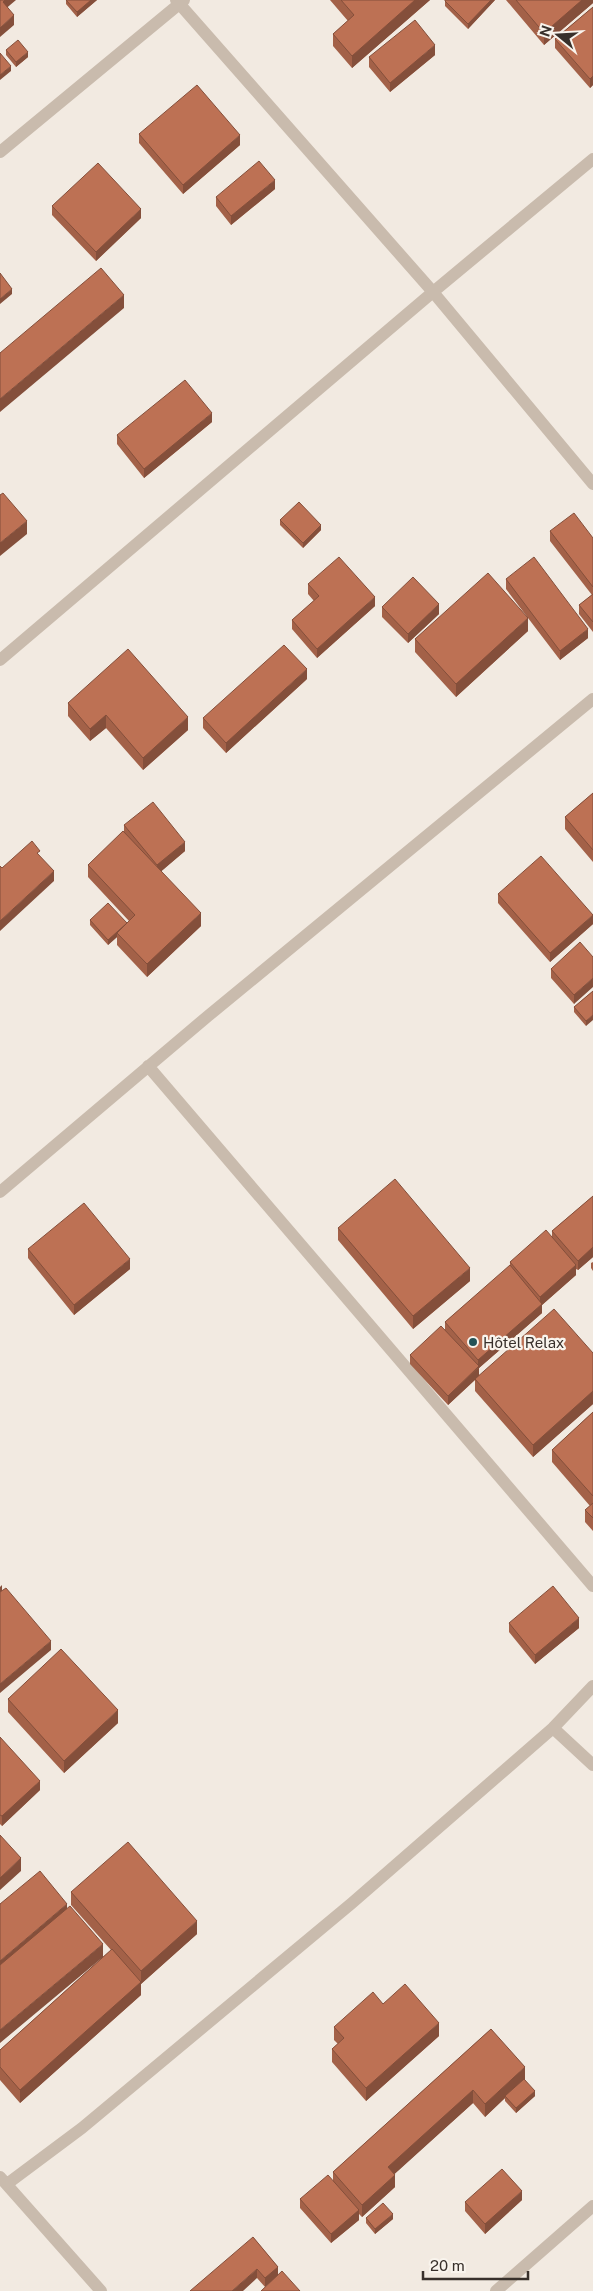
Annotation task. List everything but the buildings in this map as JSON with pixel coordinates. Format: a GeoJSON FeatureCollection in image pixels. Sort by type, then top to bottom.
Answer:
{"type":"FeatureCollection","features":[{"type":"Feature","properties":{"kind":"street"},"geometry":{"type":"LineString","coordinates":[[0,152],[180,1],[433,292],[593,484]]}},
{"type":"Feature","properties":{"kind":"street"},"geometry":{"type":"LineString","coordinates":[[0,660],[433,292],[593,159]]}},
{"type":"Feature","properties":{"kind":"street"},"geometry":{"type":"LineString","coordinates":[[0,1192],[148,1066],[593,699]]}},
{"type":"Feature","properties":{"kind":"street"},"geometry":{"type":"LineString","coordinates":[[148,1066],[593,1586]]}},
{"type":"Feature","properties":{"kind":"street"},"geometry":{"type":"LineString","coordinates":[[101,2291],[3,2180],[82,2128],[352,1903],[553,1728],[593,1686]]}},
{"type":"Feature","properties":{"kind":"street"},"geometry":{"type":"LineString","coordinates":[[553,1728],[593,1765]]}},
{"type":"Feature","properties":{"kind":"street"},"geometry":{"type":"LineString","coordinates":[[496,2291],[593,2206]]}},
{"type":"Feature","properties":{"kind":"place","name":"Hôtel Relax"},"geometry":{"type":"Point","coordinates":[473,1342]}}]}
